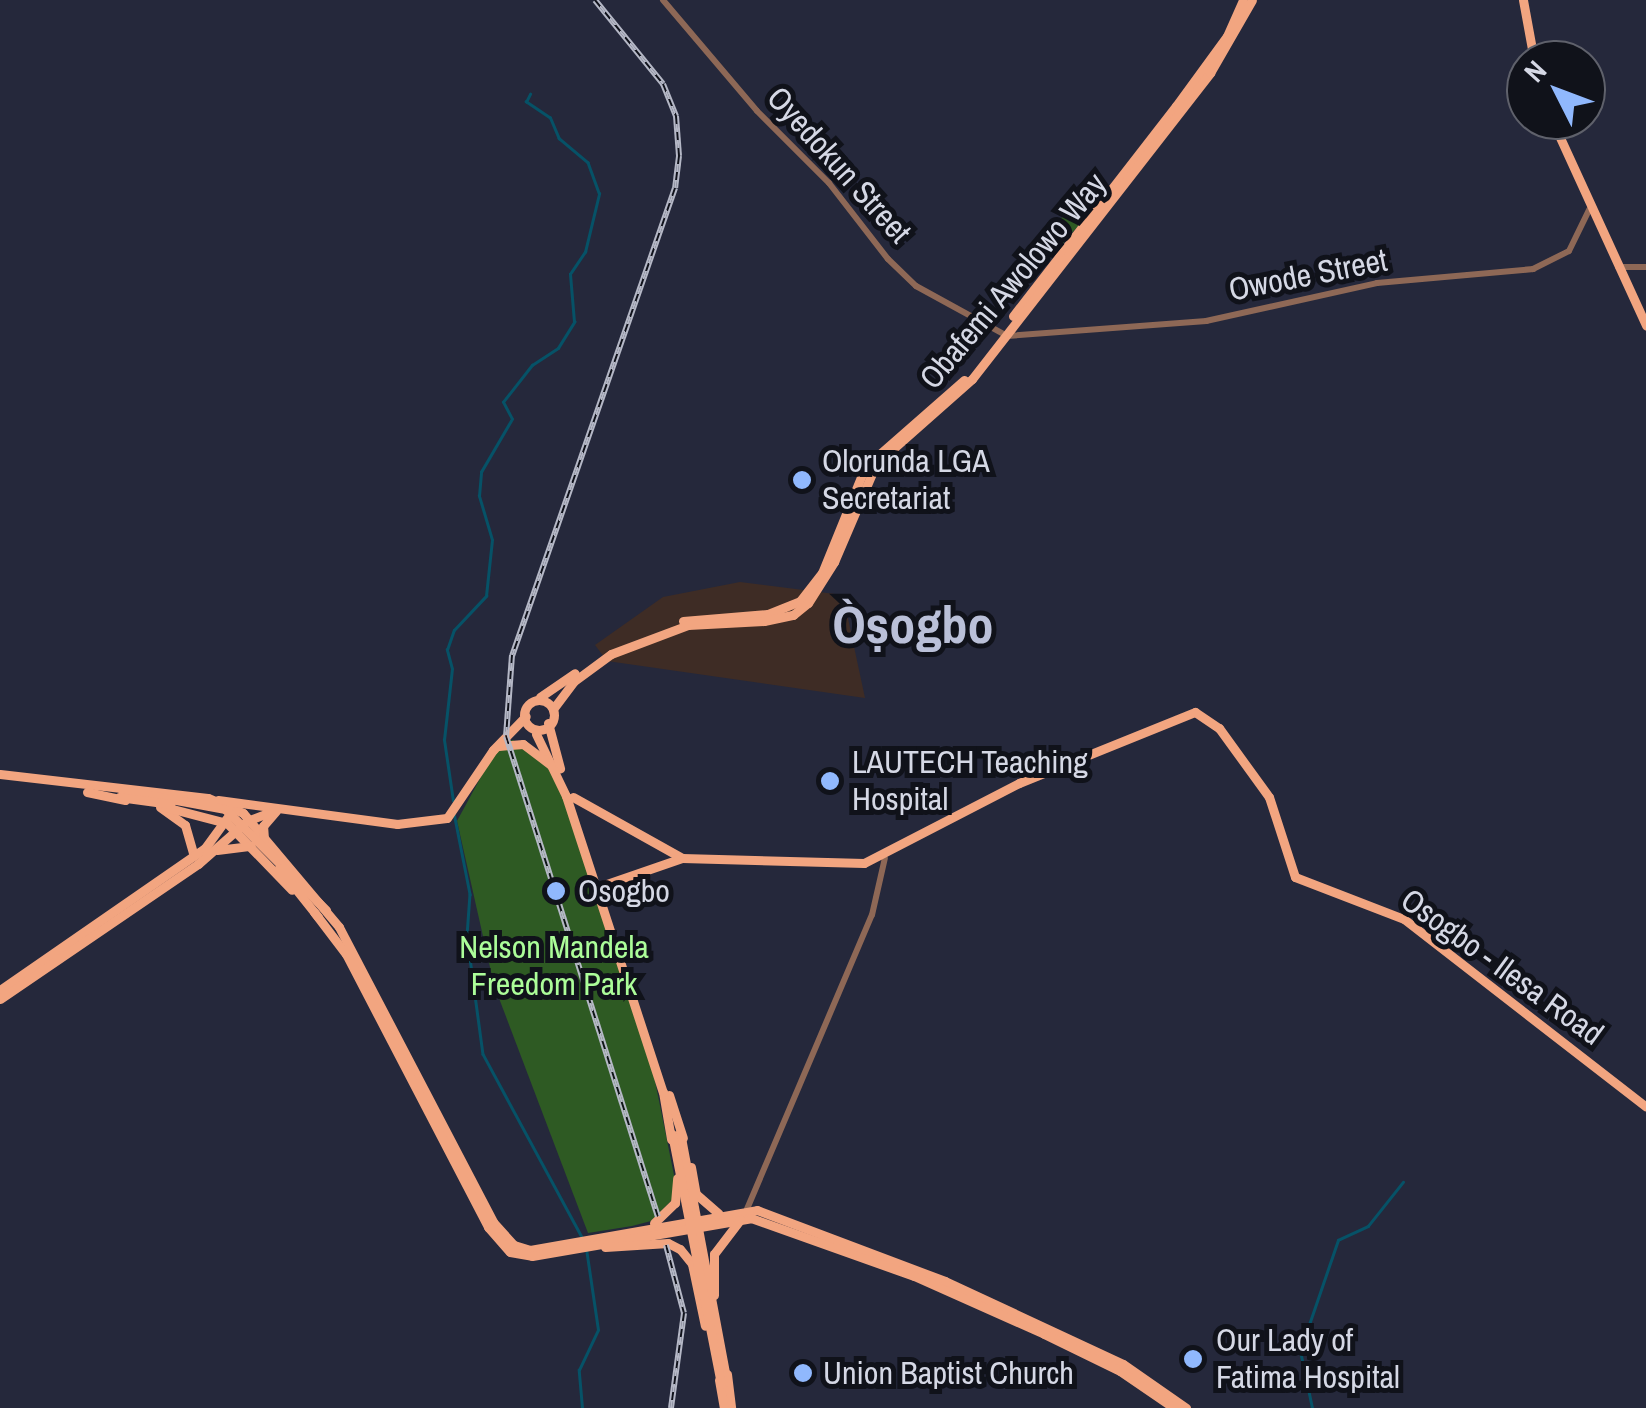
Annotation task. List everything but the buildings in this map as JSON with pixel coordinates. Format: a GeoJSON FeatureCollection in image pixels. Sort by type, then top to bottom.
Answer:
{"type":"FeatureCollection","features":[{"type":"Feature","properties":{"kind":"main road","name":"Obafemi Awolowo Way"},"geometry":{"type":"LineString","coordinates":[[1207,70],[1244,0]]}},
{"type":"Feature","properties":{"kind":"main road","name":"Obafemi Awolowo Way"},"geometry":{"type":"LineString","coordinates":[[553,709],[573,682],[611,654],[688,625],[776,619],[808,604],[834,562],[876,464],[956,398],[1225,49],[1252,0]]}},
{"type":"Feature","properties":{"kind":"main road"},"geometry":{"type":"LineString","coordinates":[[1523,0],[1530,40]]}},
{"type":"Feature","properties":{"kind":"main road"},"geometry":{"type":"LineString","coordinates":[[1560,140],[1589,210],[1646,325]]}},
{"type":"Feature","properties":{"kind":"main road","name":"Obafemi Awolowo Way"},"geometry":{"type":"LineString","coordinates":[[278,810],[398,824],[454,814],[492,750],[540,697],[607,650],[685,620],[768,614],[805,597],[822,574],[865,467],[950,394],[1005,335]]}},
{"type":"Feature","properties":{"kind":"main road"},"geometry":{"type":"LineString","coordinates":[[506,735],[532,732],[548,722],[553,709],[540,697]]}},
{"type":"Feature","properties":{"kind":"main road","name":"Osogbo - Ilesa Road"},"geometry":{"type":"LineString","coordinates":[[573,797],[682,858],[849,864],[885,858],[1019,783],[1196,712],[1219,728],[1274,806],[1286,864],[1295,877],[1404,918],[1646,1107]]}},
{"type":"Feature","properties":{"kind":"main road"},"geometry":{"type":"LineString","coordinates":[[526,716],[555,769],[598,887]]}},
{"type":"Feature","properties":{"kind":"main road"},"geometry":{"type":"LineString","coordinates":[[548,722],[696,1194],[719,1214]]}},
{"type":"Feature","properties":{"kind":"main road"},"geometry":{"type":"LineString","coordinates":[[492,750],[516,742],[555,769]]}},
{"type":"Feature","properties":{"kind":"main road"},"geometry":{"type":"LineString","coordinates":[[0,777],[225,809],[322,913]]}},
{"type":"Feature","properties":{"kind":"main road"},"geometry":{"type":"LineString","coordinates":[[120,794],[213,799],[238,808],[278,810]]}},
{"type":"Feature","properties":{"kind":"main road"},"geometry":{"type":"LineString","coordinates":[[120,794],[226,823],[322,913]]}},
{"type":"Feature","properties":{"kind":"main road"},"geometry":{"type":"LineString","coordinates":[[158,806],[184,825],[194,856]]}},
{"type":"Feature","properties":{"kind":"main road"},"geometry":{"type":"LineString","coordinates":[[238,808],[322,913],[408,1058],[502,1246],[531,1256],[744,1213],[914,1276],[1093,1357],[1174,1408]]}},
{"type":"Feature","properties":{"kind":"main road"},"geometry":{"type":"LineString","coordinates":[[214,850],[238,808]]}},
{"type":"Feature","properties":{"kind":"main road"},"geometry":{"type":"LineString","coordinates":[[0,990],[194,856],[237,832],[247,821],[278,810]]}},
{"type":"Feature","properties":{"kind":"main road"},"geometry":{"type":"LineString","coordinates":[[0,999],[214,850],[249,844],[261,836],[278,810]]}},
{"type":"Feature","properties":{"kind":"main road"},"geometry":{"type":"LineString","coordinates":[[598,887],[682,858]]}},
{"type":"Feature","properties":{"kind":"main road"},"geometry":{"type":"LineString","coordinates":[[384,1016],[394,1044],[408,1058]]}},
{"type":"Feature","properties":{"kind":"main road"},"geometry":{"type":"LineString","coordinates":[[652,1225],[678,1197],[676,1133]]}},
{"type":"Feature","properties":{"kind":"main road"},"geometry":{"type":"LineString","coordinates":[[676,1133],[728,1408]]}},
{"type":"Feature","properties":{"kind":"main road"},"geometry":{"type":"LineString","coordinates":[[724,1383],[712,1287],[714,1254],[744,1213]]}},
{"type":"Feature","properties":{"kind":"main road"},"geometry":{"type":"LineString","coordinates":[[587,1243],[652,1225],[744,1213],[946,1280],[1123,1364],[1186,1408]]}},
{"type":"Feature","properties":{"kind":"main road"},"geometry":{"type":"LineString","coordinates":[[587,1243],[668,1242],[686,1254],[724,1383]]}},
{"type":"Feature","properties":{"kind":"street","name":"Oyedokun Street"},"geometry":{"type":"LineString","coordinates":[[664,0],[756,111],[828,182],[888,258],[916,286],[1005,335]]}},
{"type":"Feature","properties":{"kind":"street","name":"Owode Street"},"geometry":{"type":"LineString","coordinates":[[1005,335],[1206,322],[1376,283],[1534,269],[1569,251],[1589,210]]}},
{"type":"Feature","properties":{"kind":"street"},"geometry":{"type":"LineString","coordinates":[[1618,267],[1646,267]]}},
{"type":"Feature","properties":{"kind":"street"},"geometry":{"type":"LineString","coordinates":[[744,1213],[872,915],[885,858]]}},
{"type":"Feature","properties":{"kind":"shaded area"},"geometry":{"type":"Polygon","coordinates":[[[740,582],[843,595],[865,698],[607,661],[595,645],[663,597],[740,582]]]}},
{"type":"Feature","properties":{"kind":"green space"},"geometry":{"type":"Polygon","coordinates":[[[1072,206],[1085,218],[1058,249],[1045,237],[1072,206]]]}},
{"type":"Feature","properties":{"kind":"green space","name":"Nelson Mandela Freedom Park"},"geometry":{"type":"Polygon","coordinates":[[[513,740],[555,771],[654,1076],[676,1185],[672,1200],[651,1221],[588,1233],[494,985],[457,821],[500,742],[513,740]]]}},
{"type":"Feature","properties":{"kind":"waterway"},"geometry":{"type":"LineString","coordinates":[[453,801],[444,740],[452,669],[447,650],[454,630],[486,596],[492,540],[479,496],[481,472],[512,419],[503,402],[532,365],[558,348],[574,322],[570,274],[585,252],[599,194],[588,163],[559,139],[550,118],[526,102],[530,94]]}},
{"type":"Feature","properties":{"kind":"waterway"},"geometry":{"type":"LineString","coordinates":[[454,813],[470,894],[467,936],[483,1054],[582,1237]]}},
{"type":"Feature","properties":{"kind":"waterway"},"geometry":{"type":"LineString","coordinates":[[1312,1408],[1300,1351],[1338,1240],[1368,1226],[1403,1182]]}},
{"type":"Feature","properties":{"kind":"waterway"},"geometry":{"type":"LineString","coordinates":[[582,1408],[579,1370],[598,1330],[586,1249]]}},
{"type":"Feature","properties":{"kind":"railway"},"geometry":{"type":"LineString","coordinates":[[595,0],[663,84],[676,116],[679,156],[675,188],[512,655],[506,736],[658,1217]]}},
{"type":"Feature","properties":{"kind":"railway"},"geometry":{"type":"LineString","coordinates":[[666,1245],[684,1313],[671,1408]]}},
{"type":"Feature","properties":{"kind":"place","name":"Olorunda LGA Secretariat"},"geometry":{"type":"Point","coordinates":[802,480]}},
{"type":"Feature","properties":{"kind":"place","name":"LAUTECH Teaching Hospital"},"geometry":{"type":"Point","coordinates":[830,781]}},
{"type":"Feature","properties":{"kind":"place","name":"Osogbo"},"geometry":{"type":"Point","coordinates":[556,891]}},
{"type":"Feature","properties":{"kind":"place","name":"Our Lady of Fatima Hospital"},"geometry":{"type":"Point","coordinates":[1193,1359]}},
{"type":"Feature","properties":{"kind":"place","name":"Union Baptist Church"},"geometry":{"type":"Point","coordinates":[803,1373]}},
{"type":"Feature","properties":{"kind":"district","name":"Òṣogbo"},"geometry":{"type":"Point","coordinates":[913,625]}}]}
